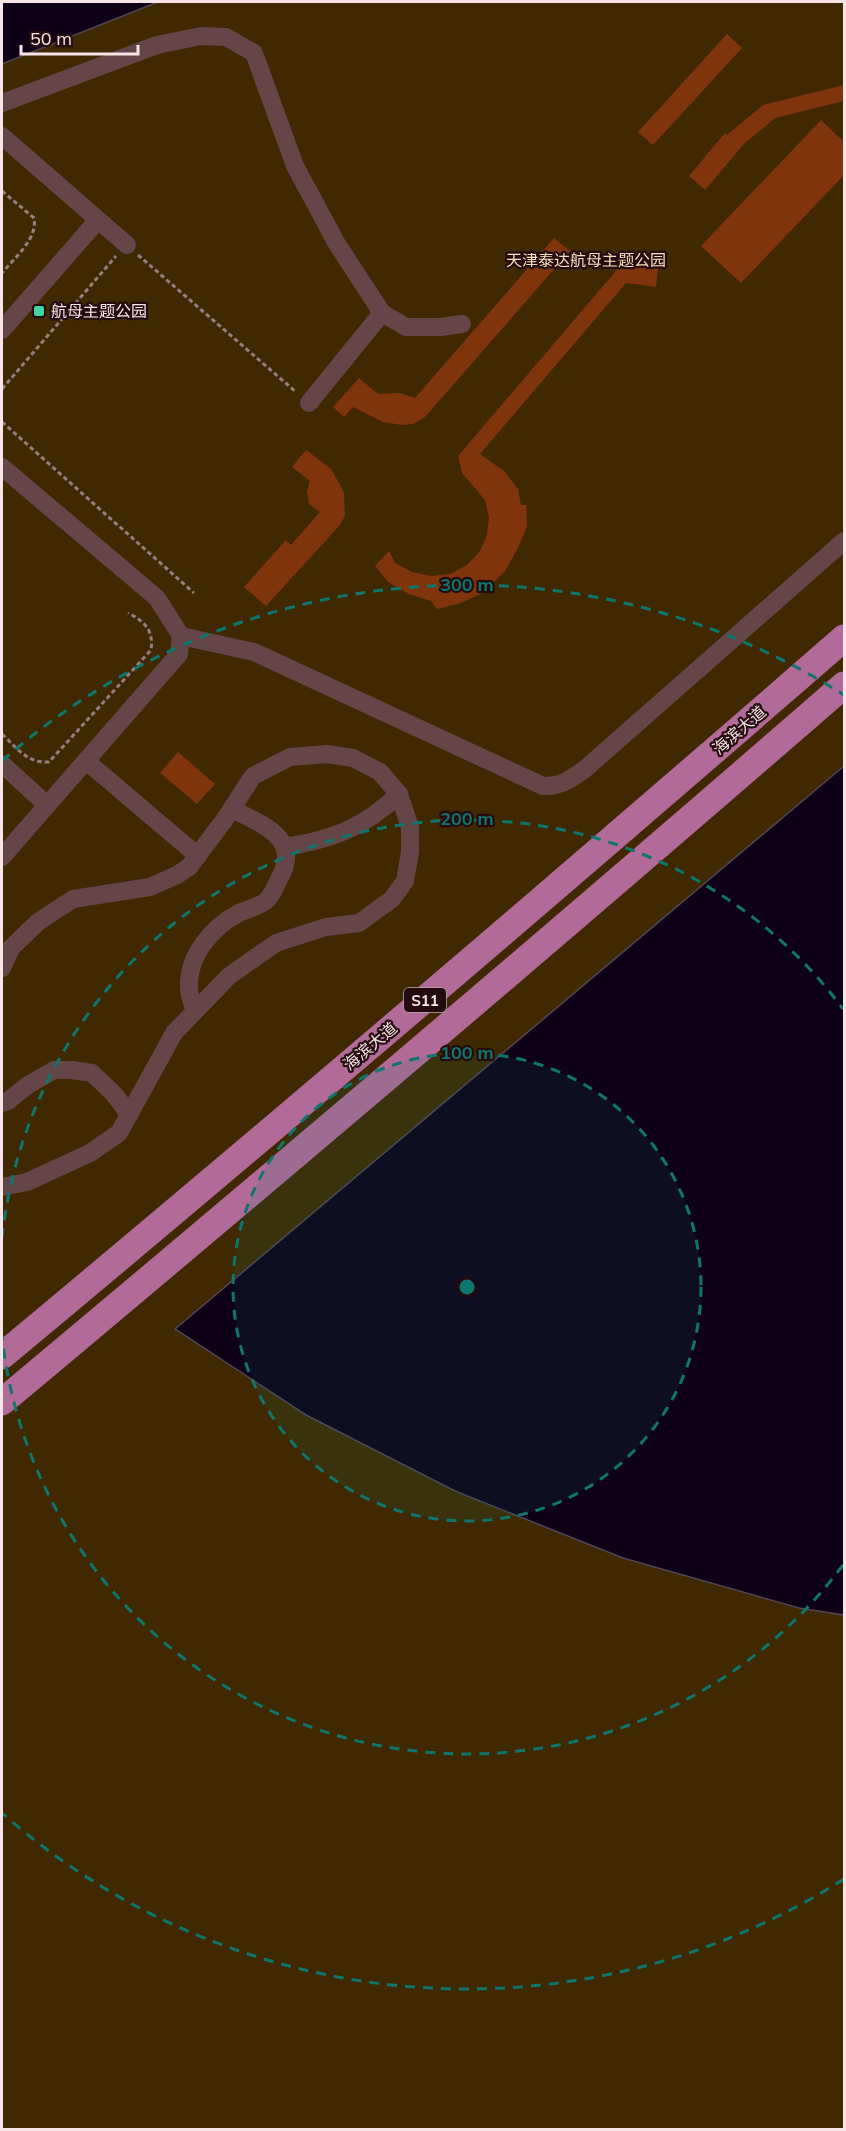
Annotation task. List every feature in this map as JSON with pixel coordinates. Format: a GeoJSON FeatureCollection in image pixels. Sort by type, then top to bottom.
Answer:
{"type":"FeatureCollection","features":[{"type":"Feature","properties":{"kind":"highway","name":"海滨大道"},"geometry":{"type":"LineString","coordinates":[[2,1356],[424,1001],[844,638]]}},
{"type":"Feature","properties":{"kind":"highway","name":"S11"},"geometry":{"type":"LineString","coordinates":[[2,1402],[284,1167],[611,888],[844,685]]}},
{"type":"Feature","properties":{"kind":"street"},"geometry":{"type":"LineString","coordinates":[[2,103],[157,45],[201,36],[226,37],[254,53],[295,166],[337,244],[382,314],[406,327],[440,327],[462,324]]}},
{"type":"Feature","properties":{"kind":"street"},"geometry":{"type":"LineString","coordinates":[[2,136],[127,245]]}},
{"type":"Feature","properties":{"kind":"street"},"geometry":{"type":"LineString","coordinates":[[2,330],[97,221]]}},
{"type":"Feature","properties":{"kind":"street"},"geometry":{"type":"LineString","coordinates":[[309,403],[382,314]]}},
{"type":"Feature","properties":{"kind":"street"},"geometry":{"type":"LineString","coordinates":[[2,467],[157,598],[181,636],[179,654],[2,857]]}},
{"type":"Feature","properties":{"kind":"street"},"geometry":{"type":"LineString","coordinates":[[181,636],[254,652],[543,786],[554,787],[565,783],[585,769],[844,541]]}},
{"type":"Feature","properties":{"kind":"street"},"geometry":{"type":"LineString","coordinates":[[2,968],[11,948],[38,922],[73,899],[150,887],[189,867],[232,809],[253,776],[290,757],[327,754],[354,758],[380,772],[399,794],[410,827],[410,852],[405,882],[392,899],[359,923],[326,927],[276,943],[229,976],[174,1033],[119,1133],[90,1153],[27,1182],[2,1186]]}},
{"type":"Feature","properties":{"kind":"street"},"geometry":{"type":"LineString","coordinates":[[86,761],[198,856]]}},
{"type":"Feature","properties":{"kind":"street"},"geometry":{"type":"LineString","coordinates":[[2,764],[47,805]]}},
{"type":"Feature","properties":{"kind":"street"},"geometry":{"type":"LineString","coordinates":[[284,848],[348,832],[387,806],[399,794]]}},
{"type":"Feature","properties":{"kind":"street"},"geometry":{"type":"LineString","coordinates":[[195,1011],[189,990],[193,959],[220,924],[240,912],[267,901],[284,871],[286,853],[282,840],[269,829],[232,809]]}},
{"type":"Feature","properties":{"kind":"street"},"geometry":{"type":"LineString","coordinates":[[2,1103],[9,1101],[28,1085],[54,1070],[72,1070],[92,1073],[114,1094],[129,1114]]}},
{"type":"Feature","properties":{"kind":"path"},"geometry":{"type":"LineString","coordinates":[[2,191],[34,218],[35,223],[33,235],[2,273]]}},
{"type":"Feature","properties":{"kind":"path"},"geometry":{"type":"LineString","coordinates":[[2,389],[127,245],[309,403]]}},
{"type":"Feature","properties":{"kind":"path"},"geometry":{"type":"LineString","coordinates":[[2,422],[194,593]]}},
{"type":"Feature","properties":{"kind":"path"},"geometry":{"type":"LineString","coordinates":[[2,734],[25,757],[33,761],[49,762],[151,650],[152,636],[147,626],[140,619],[128,613]]}},
{"type":"Feature","properties":{"kind":"green space","name":"天津泰达航母主题公园"},"geometry":{"type":"Polygon","coordinates":[[[2,2],[844,2],[844,2129],[2,2129],[2,2]]]}},
{"type":"Feature","properties":{"kind":"shaded area"},"geometry":{"type":"Polygon","coordinates":[[[2,2],[158,2],[2,64],[2,2]]]}},
{"type":"Feature","properties":{"kind":"shaded area"},"geometry":{"type":"Polygon","coordinates":[[[844,766],[844,1615],[799,1608],[623,1558],[455,1491],[306,1415],[175,1329],[844,766]]]}},
{"type":"Feature","properties":{"kind":"building"},"geometry":{"type":"Polygon","coordinates":[[[727,34],[742,48],[653,145],[638,132],[727,34]]]}},
{"type":"Feature","properties":{"kind":"building"},"geometry":{"type":"Polygon","coordinates":[[[844,85],[844,101],[775,118],[744,144],[705,190],[689,176],[725,133],[727,135],[763,105],[844,85]]]}},
{"type":"Feature","properties":{"kind":"building"},"geometry":{"type":"Polygon","coordinates":[[[821,120],[844,142],[844,175],[741,283],[701,246],[821,120]]]}},
{"type":"Feature","properties":{"kind":"building"},"geometry":{"type":"Polygon","coordinates":[[[554,238],[570,251],[425,417],[413,424],[402,425],[383,422],[353,407],[344,417],[333,407],[359,378],[378,394],[400,393],[415,398],[554,238]]]}},
{"type":"Feature","properties":{"kind":"building"},"geometry":{"type":"Polygon","coordinates":[[[621,265],[658,268],[656,287],[626,283],[480,454],[504,471],[518,489],[521,505],[526,505],[527,526],[505,571],[483,593],[458,604],[437,609],[431,601],[409,594],[388,582],[375,566],[389,551],[395,563],[412,572],[431,576],[450,574],[467,565],[480,551],[487,535],[489,517],[485,500],[462,473],[458,456],[621,265]]]}},
{"type":"Feature","properties":{"kind":"building"},"geometry":{"type":"Polygon","coordinates":[[[306,450],[331,469],[344,493],[345,516],[340,525],[266,606],[244,587],[286,540],[291,545],[320,512],[309,504],[307,491],[310,481],[292,467],[306,450]]]}},
{"type":"Feature","properties":{"kind":"building"},"geometry":{"type":"Polygon","coordinates":[[[178,752],[215,784],[197,804],[160,773],[178,752]]]}},
{"type":"Feature","properties":{"kind":"place","name":"航母主题公园"},"geometry":{"type":"Point","coordinates":[39,311]}}]}
